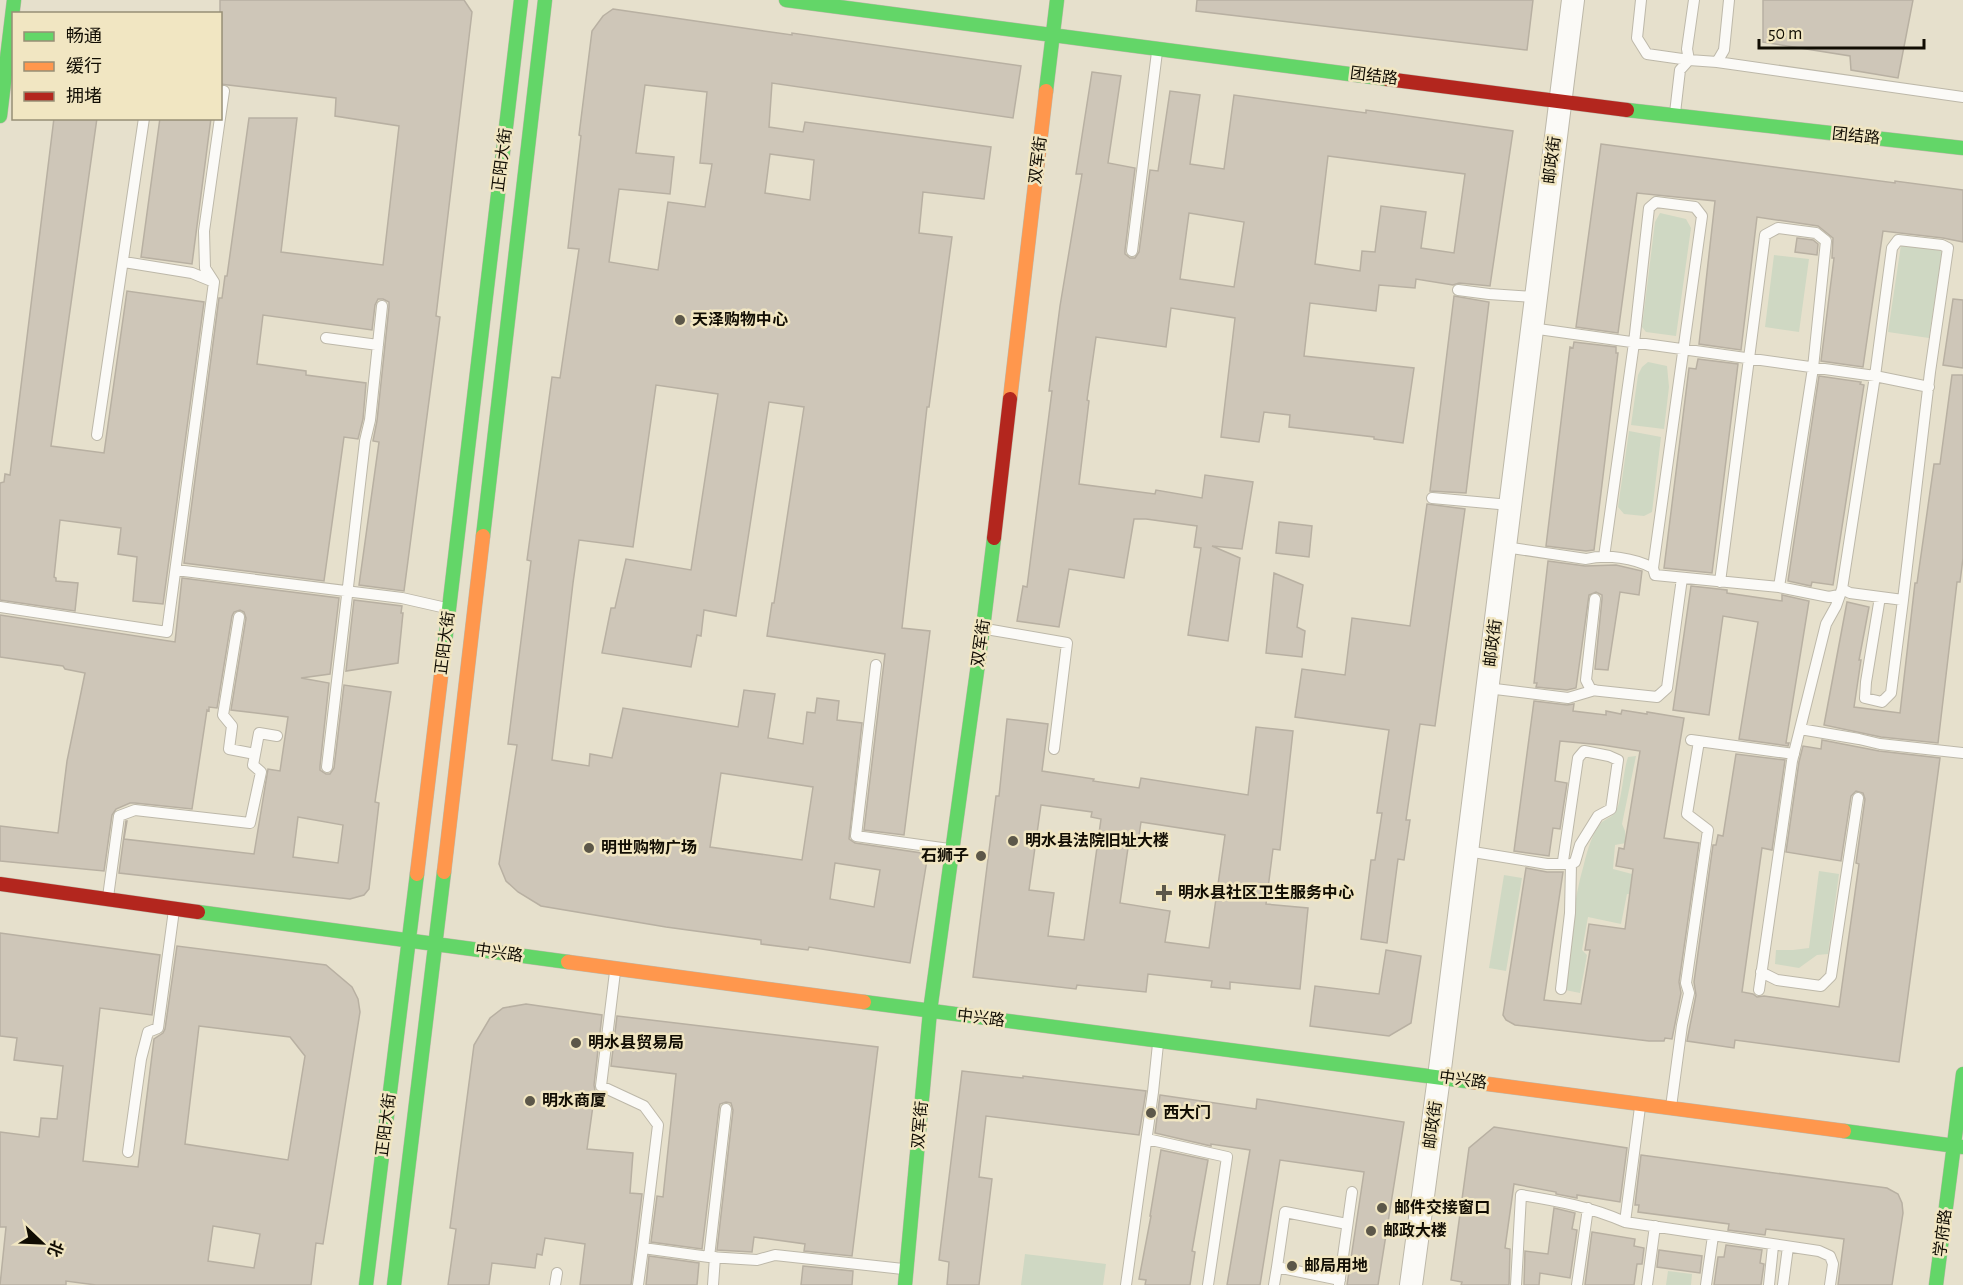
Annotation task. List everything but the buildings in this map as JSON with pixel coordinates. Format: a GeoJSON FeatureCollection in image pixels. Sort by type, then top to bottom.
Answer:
{"type":"FeatureCollection","features":[{"type":"Feature","properties":{"kind":"main road","name":"正阳大街"},"geometry":{"type":"LineString","coordinates":[[366,1285],[521,0]]}},
{"type":"Feature","properties":{"kind":"main road","name":"正阳大街"},"geometry":{"type":"LineString","coordinates":[[394,1285],[436,945],[545,0]]}},
{"type":"Feature","properties":{"kind":"main road","name":"团结路"},"geometry":{"type":"LineString","coordinates":[[786,0],[1674,116],[1963,148]]}},
{"type":"Feature","properties":{"kind":"main road","name":"双军街"},"geometry":{"type":"LineString","coordinates":[[905,1285],[930,1011],[983,628],[1057,0]]}},
{"type":"Feature","properties":{"kind":"main road"},"geometry":{"type":"LineString","coordinates":[[0,116],[12,17]]}},
{"type":"Feature","properties":{"kind":"main road","name":"中兴路"},"geometry":{"type":"LineString","coordinates":[[0,884],[108,897],[436,945],[1958,1147]]}},
{"type":"Feature","properties":{"kind":"main road","name":"学府路"},"geometry":{"type":"LineString","coordinates":[[1936,1285],[1958,1147],[1963,1074]]}},
{"type":"Feature","properties":{"kind":"street","name":"邮政街"},"geometry":{"type":"LineString","coordinates":[[1411,1285],[1439,1077],[1572,0]]}},
{"type":"Feature","properties":{"kind":"lane"},"geometry":{"type":"LineString","coordinates":[[1641,0],[1637,38],[1647,54],[1963,97]]}},
{"type":"Feature","properties":{"kind":"lane"},"geometry":{"type":"LineString","coordinates":[[1674,116],[1680,70],[1689,60],[1688,49],[1694,0]]}},
{"type":"Feature","properties":{"kind":"lane"},"geometry":{"type":"LineString","coordinates":[[1717,62],[1724,50],[1729,0]]}},
{"type":"Feature","properties":{"kind":"lane"},"geometry":{"type":"LineString","coordinates":[[1132,251],[1158,48]]}},
{"type":"Feature","properties":{"kind":"lane"},"geometry":{"type":"LineString","coordinates":[[222,107],[225,91]]}},
{"type":"Feature","properties":{"kind":"lane"},"geometry":{"type":"LineString","coordinates":[[97,435],[144,120]]}},
{"type":"Feature","properties":{"kind":"lane"},"geometry":{"type":"LineString","coordinates":[[0,608],[167,632],[214,282],[205,268],[204,231],[220,120]]}},
{"type":"Feature","properties":{"kind":"lane"},"geometry":{"type":"LineString","coordinates":[[1604,557],[1634,343],[1649,208],[1656,202],[1695,207],[1701,216],[1653,568],[1655,574],[1779,587],[1829,597],[1840,592],[1904,600]]}},
{"type":"Feature","properties":{"kind":"lane"},"geometry":{"type":"LineString","coordinates":[[1720,582],[1765,235],[1778,228],[1816,233],[1826,241],[1813,368],[1779,587]]}},
{"type":"Feature","properties":{"kind":"lane"},"geometry":{"type":"LineString","coordinates":[[1759,990],[1794,754],[1826,624],[1836,606],[1840,592],[1875,376],[1892,248],[1898,240],[1942,245],[1948,248],[1891,693],[1882,702],[1865,698],[1880,597]]}},
{"type":"Feature","properties":{"kind":"lane"},"geometry":{"type":"LineString","coordinates":[[124,262],[192,273],[214,282]]}},
{"type":"Feature","properties":{"kind":"lane"},"geometry":{"type":"LineString","coordinates":[[1458,290],[1535,297]]}},
{"type":"Feature","properties":{"kind":"lane"},"geometry":{"type":"LineString","coordinates":[[327,767],[382,306]]}},
{"type":"Feature","properties":{"kind":"lane"},"geometry":{"type":"LineString","coordinates":[[1532,328],[1875,376],[1929,387]]}},
{"type":"Feature","properties":{"kind":"lane"},"geometry":{"type":"LineString","coordinates":[[326,338],[378,345]]}},
{"type":"Feature","properties":{"kind":"lane"},"geometry":{"type":"LineString","coordinates":[[1432,498],[1510,505]]}},
{"type":"Feature","properties":{"kind":"lane"},"geometry":{"type":"LineString","coordinates":[[1505,547],[1586,558],[1598,556],[1641,562],[1653,568]]}},
{"type":"Feature","properties":{"kind":"lane"},"geometry":{"type":"LineString","coordinates":[[176,570],[348,590],[449,608]]}},
{"type":"Feature","properties":{"kind":"lane"},"geometry":{"type":"LineString","coordinates":[[1594,599],[1586,680],[1591,690],[1657,697],[1667,688],[1682,578]]}},
{"type":"Feature","properties":{"kind":"lane"},"geometry":{"type":"LineString","coordinates":[[238,616],[224,715],[232,726],[229,749],[255,754]]}},
{"type":"Feature","properties":{"kind":"lane"},"geometry":{"type":"LineString","coordinates":[[983,628],[1067,643],[1054,749]]}},
{"type":"Feature","properties":{"kind":"lane"},"geometry":{"type":"LineString","coordinates":[[876,665],[856,836],[952,849]]}},
{"type":"Feature","properties":{"kind":"lane"},"geometry":{"type":"LineString","coordinates":[[1487,688],[1568,698],[1595,690]]}},
{"type":"Feature","properties":{"kind":"lane"},"geometry":{"type":"LineString","coordinates":[[1800,729],[1880,744],[1963,753]]}},
{"type":"Feature","properties":{"kind":"lane"},"geometry":{"type":"LineString","coordinates":[[108,897],[119,816],[135,810],[250,824],[261,772],[253,765],[259,733],[277,736]]}},
{"type":"Feature","properties":{"kind":"lane"},"geometry":{"type":"LineString","coordinates":[[1671,1108],[1682,1025],[1689,993],[1686,983],[1708,830],[1687,814],[1695,740],[1794,754]]}},
{"type":"Feature","properties":{"kind":"lane"},"geometry":{"type":"LineString","coordinates":[[1467,851],[1547,864],[1566,864],[1575,862],[1581,845],[1598,816],[1611,809],[1618,760],[1609,756],[1584,752],[1578,758],[1566,843],[1566,864],[1570,913],[1561,989]]}},
{"type":"Feature","properties":{"kind":"lane"},"geometry":{"type":"LineString","coordinates":[[1761,972],[1777,980],[1821,986],[1831,976],[1858,798]]}},
{"type":"Feature","properties":{"kind":"lane"},"geometry":{"type":"LineString","coordinates":[[128,1152],[141,1059],[148,1032],[158,1028],[175,907]]}},
{"type":"Feature","properties":{"kind":"lane"},"geometry":{"type":"LineString","coordinates":[[615,969],[601,1086],[645,1106],[658,1125],[638,1285]]}},
{"type":"Feature","properties":{"kind":"lane"},"geometry":{"type":"LineString","coordinates":[[1126,1285],[1147,1139],[1158,1040]]}},
{"type":"Feature","properties":{"kind":"lane"},"geometry":{"type":"LineString","coordinates":[[1625,1221],[1640,1104]]}},
{"type":"Feature","properties":{"kind":"lane"},"geometry":{"type":"LineString","coordinates":[[712,1285],[712,1257],[726,1109]]}},
{"type":"Feature","properties":{"kind":"lane"},"geometry":{"type":"LineString","coordinates":[[1147,1139],[1227,1157],[1208,1285]]}},
{"type":"Feature","properties":{"kind":"lane"},"geometry":{"type":"LineString","coordinates":[[1276,1267],[1340,1282],[1352,1192]]}},
{"type":"Feature","properties":{"kind":"lane"},"geometry":{"type":"LineString","coordinates":[[1516,1285],[1521,1195],[1568,1202],[1625,1221],[1773,1246],[1819,1251],[1830,1256],[1833,1264],[1830,1285]]}},
{"type":"Feature","properties":{"kind":"lane"},"geometry":{"type":"LineString","coordinates":[[1577,1285],[1587,1208]]}},
{"type":"Feature","properties":{"kind":"lane"},"geometry":{"type":"LineString","coordinates":[[1274,1285],[1285,1212],[1347,1224]]}},
{"type":"Feature","properties":{"kind":"lane"},"geometry":{"type":"LineString","coordinates":[[1647,1285],[1654,1226]]}},
{"type":"Feature","properties":{"kind":"lane"},"geometry":{"type":"LineString","coordinates":[[1706,1285],[1713,1236]]}},
{"type":"Feature","properties":{"kind":"lane"},"geometry":{"type":"LineString","coordinates":[[1768,1285],[1773,1246]]}},
{"type":"Feature","properties":{"kind":"lane"},"geometry":{"type":"LineString","coordinates":[[1783,1285],[1788,1247]]}},
{"type":"Feature","properties":{"kind":"lane"},"geometry":{"type":"LineString","coordinates":[[643,1248],[712,1257],[757,1260],[775,1255],[907,1269]]}},
{"type":"Feature","properties":{"kind":"lane"},"geometry":{"type":"LineString","coordinates":[[555,1285],[557,1273]]}},
{"type":"Feature","properties":{"kind":"green space"},"geometry":{"type":"Polygon","coordinates":[[[1660,213],[1686,219],[1691,228],[1676,336],[1646,332],[1642,327],[1655,222],[1660,213]]]}},
{"type":"Feature","properties":{"kind":"green space"},"geometry":{"type":"Polygon","coordinates":[[[1901,245],[1942,251],[1929,338],[1888,332],[1901,245]]]}},
{"type":"Feature","properties":{"kind":"green space"},"geometry":{"type":"Polygon","coordinates":[[[1774,255],[1809,259],[1799,332],[1765,327],[1774,255]]]}},
{"type":"Feature","properties":{"kind":"green space"},"geometry":{"type":"Polygon","coordinates":[[[1648,362],[1667,366],[1669,387],[1664,429],[1631,425],[1638,375],[1648,362]]]}},
{"type":"Feature","properties":{"kind":"green space"},"geometry":{"type":"Polygon","coordinates":[[[1629,431],[1661,437],[1652,512],[1644,516],[1624,514],[1618,507],[1629,431]]]}},
{"type":"Feature","properties":{"kind":"green space"},"geometry":{"type":"Polygon","coordinates":[[[1636,756],[1622,824],[1626,843],[1615,845],[1613,869],[1651,879],[1651,896],[1627,894],[1621,924],[1588,917],[1582,950],[1587,955],[1580,993],[1565,990],[1574,910],[1587,853],[1599,826],[1616,811],[1628,757],[1636,756]]]}},
{"type":"Feature","properties":{"kind":"green space"},"geometry":{"type":"Polygon","coordinates":[[[1819,871],[1839,874],[1828,954],[1817,955],[1799,968],[1775,964],[1776,950],[1809,948],[1819,871]]]}},
{"type":"Feature","properties":{"kind":"green space"},"geometry":{"type":"Polygon","coordinates":[[[1504,875],[1522,878],[1506,971],[1489,968],[1504,875]]]}},
{"type":"Feature","properties":{"kind":"green space"},"geometry":{"type":"Polygon","coordinates":[[[1025,1254],[1106,1264],[1103,1285],[1021,1285],[1025,1254]]]}},
{"type":"Feature","properties":{"kind":"green space"},"geometry":{"type":"Polygon","coordinates":[[[1668,1271],[1692,1274],[1691,1285],[1666,1285],[1668,1271]]]}},
{"type":"Feature","properties":{"kind":"traffic: fast"},"geometry":{"type":"LineString","coordinates":[[13,12],[14,0]]}},
{"type":"Feature","properties":{"kind":"traffic: fast"},"geometry":{"type":"LineString","coordinates":[[444,651],[521,0]]}},
{"type":"Feature","properties":{"kind":"traffic: fast"},"geometry":{"type":"LineString","coordinates":[[483,536],[545,0]]}},
{"type":"Feature","properties":{"kind":"traffic: fast"},"geometry":{"type":"LineString","coordinates":[[786,0],[1387,79]]}},
{"type":"Feature","properties":{"kind":"traffic: fast"},"geometry":{"type":"LineString","coordinates":[[1046,91],[1057,0]]}},
{"type":"Feature","properties":{"kind":"traffic: fast"},"geometry":{"type":"LineString","coordinates":[[0,116],[12,17]]}},
{"type":"Feature","properties":{"kind":"traffic: fast"},"geometry":{"type":"LineString","coordinates":[[1627,110],[1963,148]]}},
{"type":"Feature","properties":{"kind":"traffic: fast"},"geometry":{"type":"LineString","coordinates":[[905,1285],[930,1011],[994,538]]}},
{"type":"Feature","properties":{"kind":"traffic: fast"},"geometry":{"type":"LineString","coordinates":[[394,1285],[444,872]]}},
{"type":"Feature","properties":{"kind":"traffic: fast"},"geometry":{"type":"LineString","coordinates":[[366,1285],[417,874]]}},
{"type":"Feature","properties":{"kind":"traffic: fast"},"geometry":{"type":"LineString","coordinates":[[198,912],[568,962]]}},
{"type":"Feature","properties":{"kind":"traffic: fast"},"geometry":{"type":"LineString","coordinates":[[864,1002],[1473,1082]]}},
{"type":"Feature","properties":{"kind":"traffic: fast"},"geometry":{"type":"LineString","coordinates":[[1936,1285],[1963,1074]]}},
{"type":"Feature","properties":{"kind":"traffic: fast"},"geometry":{"type":"LineString","coordinates":[[1844,1131],[1963,1147]]}},
{"type":"Feature","properties":{"kind":"traffic: slow"},"geometry":{"type":"LineString","coordinates":[[1010,399],[1046,91]]}},
{"type":"Feature","properties":{"kind":"traffic: slow"},"geometry":{"type":"LineString","coordinates":[[444,872],[483,536]]}},
{"type":"Feature","properties":{"kind":"traffic: slow"},"geometry":{"type":"LineString","coordinates":[[417,874],[444,651]]}},
{"type":"Feature","properties":{"kind":"traffic: slow"},"geometry":{"type":"LineString","coordinates":[[568,962],[864,1002]]}},
{"type":"Feature","properties":{"kind":"traffic: slow"},"geometry":{"type":"LineString","coordinates":[[1473,1082],[1844,1131]]}},
{"type":"Feature","properties":{"kind":"traffic: jam"},"geometry":{"type":"LineString","coordinates":[[1387,79],[1627,110]]}},
{"type":"Feature","properties":{"kind":"traffic: jam"},"geometry":{"type":"LineString","coordinates":[[994,538],[1010,399]]}},
{"type":"Feature","properties":{"kind":"traffic: jam"},"geometry":{"type":"LineString","coordinates":[[0,884],[198,912]]}},
{"type":"Feature","properties":{"kind":"place","name":"天泽购物中心"},"geometry":{"type":"Point","coordinates":[680,320]}},
{"type":"Feature","properties":{"kind":"place","name":"明水县法院旧址大楼"},"geometry":{"type":"Point","coordinates":[1013,841]}},
{"type":"Feature","properties":{"kind":"place","name":"明世购物广场"},"geometry":{"type":"Point","coordinates":[589,848]}},
{"type":"Feature","properties":{"kind":"place","name":"石狮子"},"geometry":{"type":"Point","coordinates":[981,856]}},
{"type":"Feature","properties":{"kind":"place","name":"明水县社区卫生服务中心"},"geometry":{"type":"Point","coordinates":[1164,893]}},
{"type":"Feature","properties":{"kind":"place","name":"明水县贸易局"},"geometry":{"type":"Point","coordinates":[576,1043]}},
{"type":"Feature","properties":{"kind":"place","name":"明水商厦"},"geometry":{"type":"Point","coordinates":[530,1101]}},
{"type":"Feature","properties":{"kind":"place","name":"西大门"},"geometry":{"type":"Point","coordinates":[1151,1113]}},
{"type":"Feature","properties":{"kind":"place","name":"邮件交接窗口"},"geometry":{"type":"Point","coordinates":[1382,1208]}},
{"type":"Feature","properties":{"kind":"place","name":"邮政大楼"},"geometry":{"type":"Point","coordinates":[1371,1231]}},
{"type":"Feature","properties":{"kind":"place","name":"邮局用地"},"geometry":{"type":"Point","coordinates":[1292,1266]}}]}
